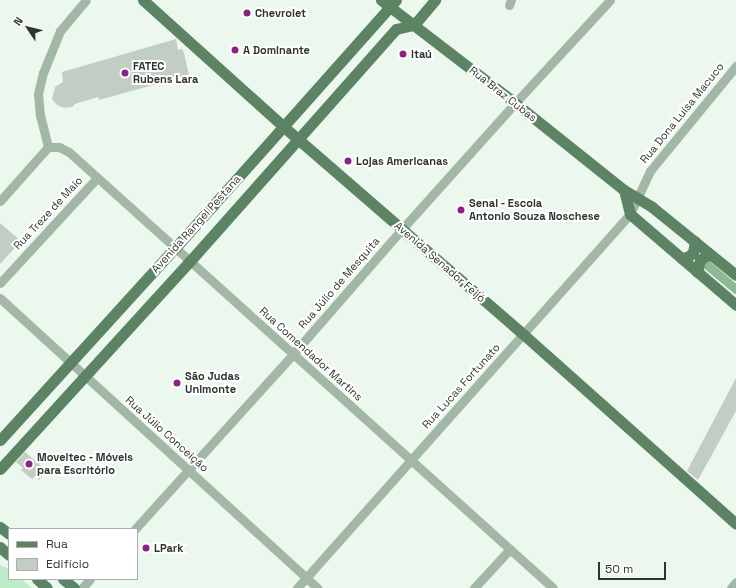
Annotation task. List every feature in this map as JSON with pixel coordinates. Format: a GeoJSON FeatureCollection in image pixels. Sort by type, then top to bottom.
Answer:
{"type":"FeatureCollection","features":[{"type":"Feature","properties":{"kind":"main road","name":"Avenida Senador Feijó"},"geometry":{"type":"LineString","coordinates":[[143,0],[284,127],[523,334],[736,524]]}},
{"type":"Feature","properties":{"kind":"main road","name":"Rua Braz Cubas"},"geometry":{"type":"LineString","coordinates":[[381,0],[393,4],[414,25],[624,190],[637,197],[695,241],[736,275]]}},
{"type":"Feature","properties":{"kind":"main road"},"geometry":{"type":"LineString","coordinates":[[414,25],[436,0]]}},
{"type":"Feature","properties":{"kind":"main road","name":"Avenida Rangel Pestana"},"geometry":{"type":"LineString","coordinates":[[0,440],[175,248],[393,4]]}},
{"type":"Feature","properties":{"kind":"main road","name":"Avenida Rangel Pestana"},"geometry":{"type":"LineString","coordinates":[[0,469],[190,261],[396,28],[414,25]]}},
{"type":"Feature","properties":{"kind":"main road"},"geometry":{"type":"LineString","coordinates":[[624,190],[630,214],[736,305]]}},
{"type":"Feature","properties":{"kind":"main road"},"geometry":{"type":"LineString","coordinates":[[681,258],[687,257],[693,253],[695,241]]}},
{"type":"Feature","properties":{"kind":"main road"},"geometry":{"type":"LineString","coordinates":[[697,272],[700,260],[705,256],[711,255]]}},
{"type":"Feature","properties":{"kind":"main road"},"geometry":{"type":"LineString","coordinates":[[0,527],[8,533]]}},
{"type":"Feature","properties":{"kind":"main road"},"geometry":{"type":"LineString","coordinates":[[38,580],[47,588]]}},
{"type":"Feature","properties":{"kind":"main road"},"geometry":{"type":"LineString","coordinates":[[64,580],[74,588]]}},
{"type":"Feature","properties":{"kind":"street"},"geometry":{"type":"LineString","coordinates":[[0,201],[48,147],[40,116],[38,94],[42,73],[60,32],[86,0]]}},
{"type":"Feature","properties":{"kind":"street","name":"Rua Júlio de Mesquita"},"geometry":{"type":"LineString","coordinates":[[136,528],[294,354],[402,229],[515,103],[610,0]]}},
{"type":"Feature","properties":{"kind":"street","name":"Rua Dona Luísa Macuco"},"geometry":{"type":"LineString","coordinates":[[637,197],[654,166],[736,66]]}},
{"type":"Feature","properties":{"kind":"street","name":"Rua Comendador Martins"},"geometry":{"type":"LineString","coordinates":[[48,147],[59,147],[66,150],[553,588]]}},
{"type":"Feature","properties":{"kind":"street","name":"Rua Treze de Maio"},"geometry":{"type":"LineString","coordinates":[[0,283],[97,178]]}},
{"type":"Feature","properties":{"kind":"street","name":"Rua Lucas Fortunato"},"geometry":{"type":"LineString","coordinates":[[297,588],[630,214],[637,197]]}},
{"type":"Feature","properties":{"kind":"street","name":"Rua Júlio Conceição"},"geometry":{"type":"LineString","coordinates":[[0,298],[318,588]]}},
{"type":"Feature","properties":{"kind":"street"},"geometry":{"type":"LineString","coordinates":[[474,588],[510,549]]}},
{"type":"Feature","properties":{"kind":"street"},"geometry":{"type":"LineString","coordinates":[[82,588],[89,580]]}},
{"type":"Feature","properties":{"kind":"street"},"geometry":{"type":"LineString","coordinates":[[731,588],[736,582]]}},
{"type":"Feature","properties":{"kind":"green space"},"geometry":{"type":"Polygon","coordinates":[[[0,565],[8,569],[8,580],[22,580],[32,588],[0,588],[0,565]]]}},
{"type":"Feature","properties":{"kind":"building","name":"FATEC Rubens Lara"},"geometry":{"type":"Polygon","coordinates":[[[176,39],[178,50],[182,49],[184,53],[189,75],[99,100],[98,97],[75,104],[72,107],[64,108],[57,105],[52,99],[55,87],[63,82],[62,72],[176,39]]]}},
{"type":"Feature","properties":{"kind":"building"},"geometry":{"type":"Polygon","coordinates":[[[0,223],[21,241],[0,264],[0,223]]]}},
{"type":"Feature","properties":{"kind":"building"},"geometry":{"type":"Polygon","coordinates":[[[736,378],[736,411],[698,480],[687,471],[736,378]]]}},
{"type":"Feature","properties":{"kind":"building","name":"Moveltec - Móveis para Escritório"},"geometry":{"type":"Polygon","coordinates":[[[25,452],[47,471],[39,480],[35,476],[32,479],[21,470],[23,468],[16,462],[25,452]]]}},
{"type":"Feature","properties":{"kind":"waterway"},"geometry":{"type":"LineString","coordinates":[[706,264],[736,289]]}},
{"type":"Feature","properties":{"kind":"place","name":"Chevrolet"},"geometry":{"type":"Point","coordinates":[247,13]}},
{"type":"Feature","properties":{"kind":"place","name":"A Dominante"},"geometry":{"type":"Point","coordinates":[235,50]}},
{"type":"Feature","properties":{"kind":"place","name":"Itaú"},"geometry":{"type":"Point","coordinates":[403,54]}},
{"type":"Feature","properties":{"kind":"place","name":"FATEC Rubens Lara"},"geometry":{"type":"Point","coordinates":[125,73]}},
{"type":"Feature","properties":{"kind":"place","name":"Lojas Americanas"},"geometry":{"type":"Point","coordinates":[348,161]}},
{"type":"Feature","properties":{"kind":"place","name":"Senai - Escola Antonio Souza Noschese"},"geometry":{"type":"Point","coordinates":[461,210]}},
{"type":"Feature","properties":{"kind":"place","name":"São Judas Unimonte"},"geometry":{"type":"Point","coordinates":[177,383]}},
{"type":"Feature","properties":{"kind":"place","name":"Moveltec - Móveis para Escritório"},"geometry":{"type":"Point","coordinates":[29,464]}},
{"type":"Feature","properties":{"kind":"place","name":"LPark"},"geometry":{"type":"Point","coordinates":[146,548]}}]}
